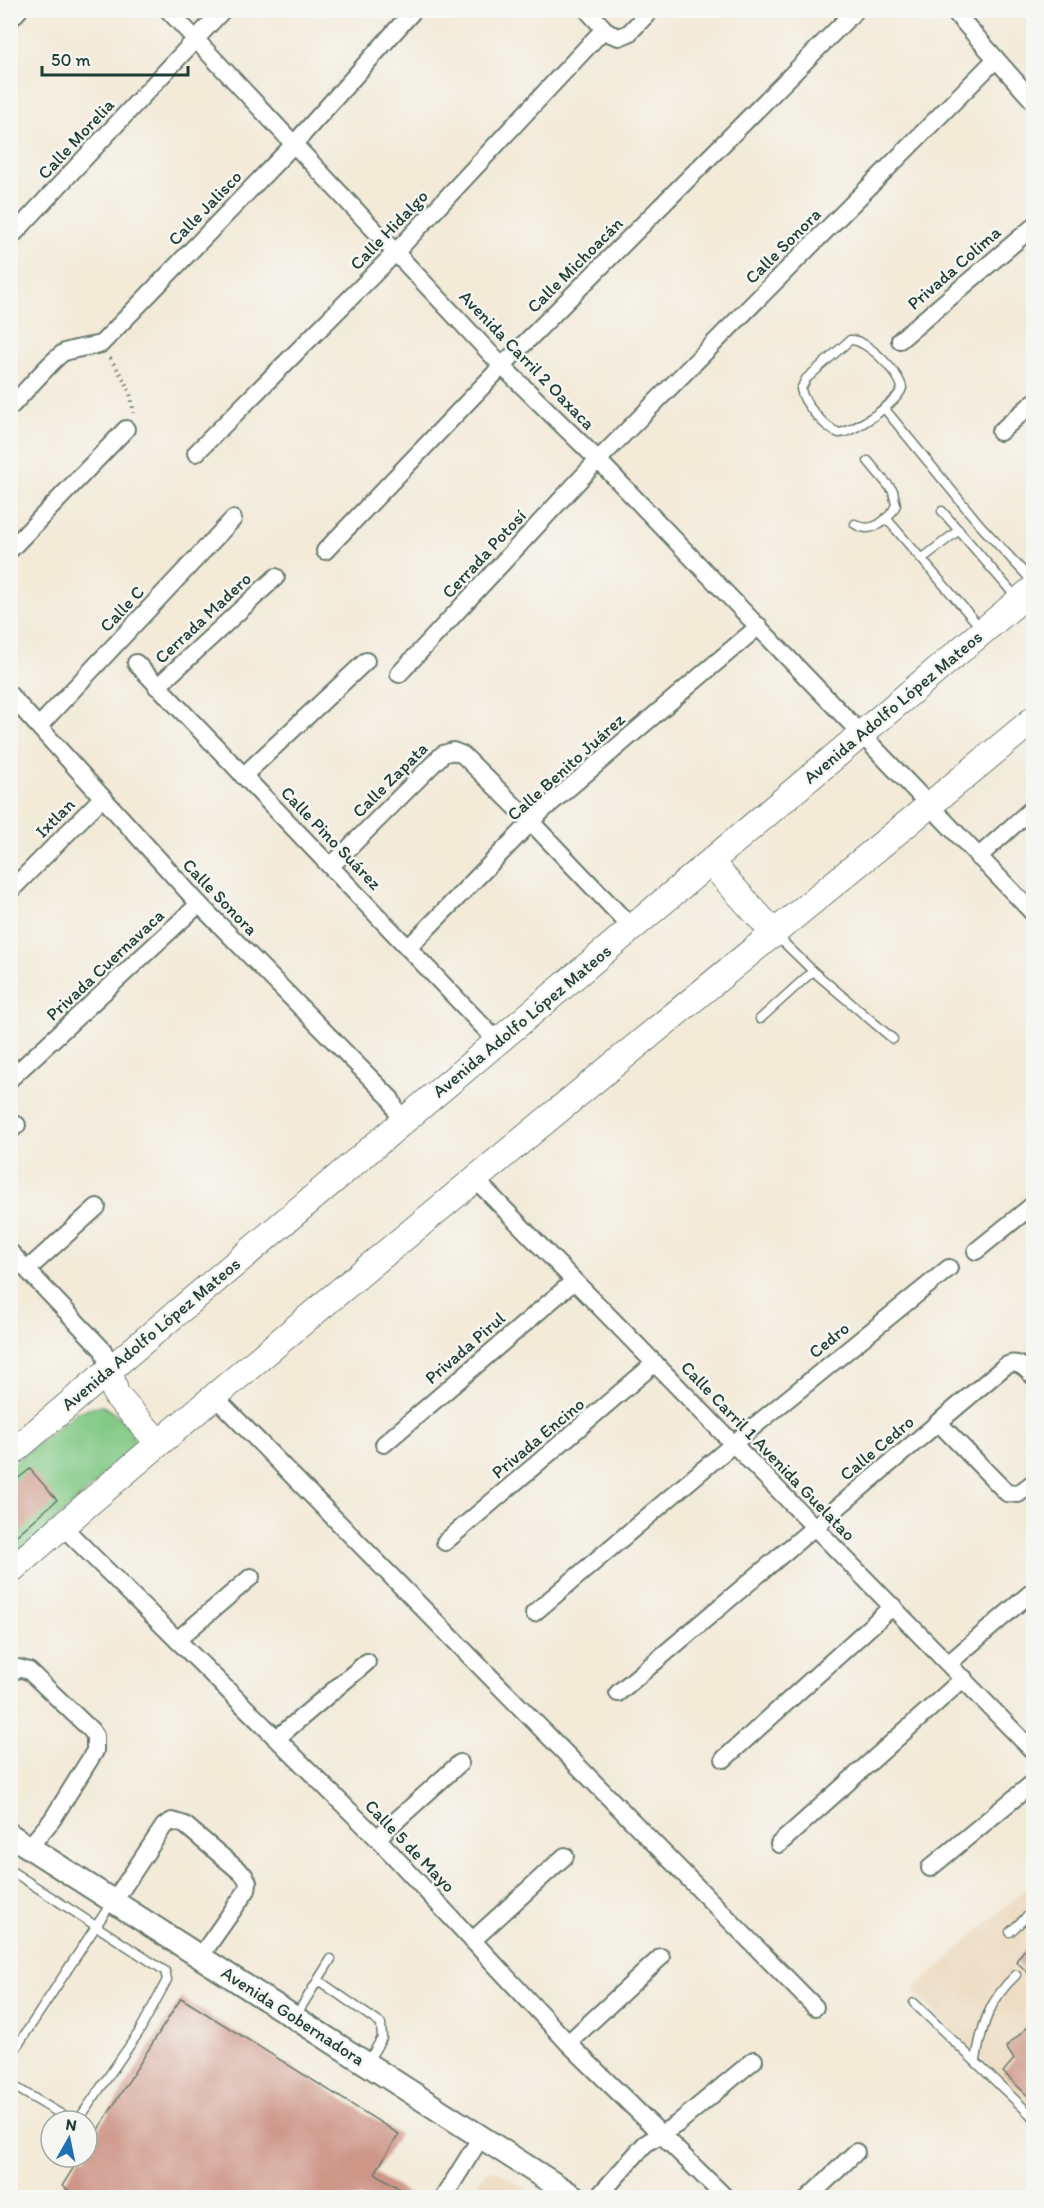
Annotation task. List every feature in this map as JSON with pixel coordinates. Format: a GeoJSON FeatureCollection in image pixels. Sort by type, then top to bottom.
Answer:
{"type":"FeatureCollection","features":[{"type":"Feature","properties":{"kind":"main road","name":"Avenida Adolfo López Mateos"},"geometry":{"type":"LineString","coordinates":[[10,1454],[497,1041],[711,863],[1029,591]]}},
{"type":"Feature","properties":{"kind":"main road"},"geometry":{"type":"LineString","coordinates":[[10,1571],[474,1178],[775,934],[1034,719]]}},
{"type":"Feature","properties":{"kind":"main road"},"geometry":{"type":"LineString","coordinates":[[711,863],[775,934]]}},
{"type":"Feature","properties":{"kind":"main road"},"geometry":{"type":"LineString","coordinates":[[109,1370],[116,1395],[159,1443]]}},
{"type":"Feature","properties":{"kind":"street"},"geometry":{"type":"LineString","coordinates":[[10,20],[19,10]]}},
{"type":"Feature","properties":{"kind":"street","name":"Avenida Carril 2 Oaxaca"},"geometry":{"type":"LineString","coordinates":[[168,10],[502,366],[598,460],[1034,914]]}},
{"type":"Feature","properties":{"kind":"street","name":"Calle Morelia"},"geometry":{"type":"LineString","coordinates":[[10,238],[223,10]]}},
{"type":"Feature","properties":{"kind":"street","name":"Calle Jalisco"},"geometry":{"type":"LineString","coordinates":[[101,344],[294,144],[414,10]]}},
{"type":"Feature","properties":{"kind":"street"},"geometry":{"type":"LineString","coordinates":[[587,10],[611,33]]}},
{"type":"Feature","properties":{"kind":"street","name":"Calle Hidalgo"},"geometry":{"type":"LineString","coordinates":[[196,453],[611,33],[629,33],[651,10]]}},
{"type":"Feature","properties":{"kind":"street","name":"Calle Michoacán"},"geometry":{"type":"LineString","coordinates":[[325,551],[502,366],[856,10]]}},
{"type":"Feature","properties":{"kind":"street"},"geometry":{"type":"LineString","coordinates":[[953,10],[1034,102]]}},
{"type":"Feature","properties":{"kind":"street","name":"Calle Sonora"},"geometry":{"type":"LineString","coordinates":[[598,460],[996,59]]}},
{"type":"Feature","properties":{"kind":"street","name":"Privada Colima"},"geometry":{"type":"LineString","coordinates":[[900,340],[1034,226]]}},
{"type":"Feature","properties":{"kind":"street"},"geometry":{"type":"LineString","coordinates":[[10,408],[62,353],[78,351],[87,345],[101,344]]}},
{"type":"Feature","properties":{"kind":"street"},"geometry":{"type":"LineString","coordinates":[[1000,432],[1034,402]]}},
{"type":"Feature","properties":{"kind":"street"},"geometry":{"type":"LineString","coordinates":[[10,550],[126,429]]}},
{"type":"Feature","properties":{"kind":"street","name":"Cerrada Potosí"},"geometry":{"type":"LineString","coordinates":[[399,674],[598,460]]}},
{"type":"Feature","properties":{"kind":"street","name":"Calle C"},"geometry":{"type":"LineString","coordinates":[[39,726],[233,519]]}},
{"type":"Feature","properties":{"kind":"street","name":"Cerrada Madero"},"geometry":{"type":"LineString","coordinates":[[157,687],[276,577]]}},
{"type":"Feature","properties":{"kind":"street","name":"Calle Benito Juárez"},"geometry":{"type":"LineString","coordinates":[[408,948],[531,822],[759,626]]}},
{"type":"Feature","properties":{"kind":"street"},"geometry":{"type":"LineString","coordinates":[[243,776],[366,661]]}},
{"type":"Feature","properties":{"kind":"street","name":"Calle Pino Suárez"},"geometry":{"type":"LineString","coordinates":[[136,663],[497,1041]]}},
{"type":"Feature","properties":{"kind":"street","name":"Calle Sonora"},"geometry":{"type":"LineString","coordinates":[[10,695],[199,904],[391,1099],[401,1123]]}},
{"type":"Feature","properties":{"kind":"street","name":"Calle Zapata"},"geometry":{"type":"LineString","coordinates":[[331,866],[443,754],[453,751],[463,755],[531,822]]}},
{"type":"Feature","properties":{"kind":"street","name":"Ixtlan"},"geometry":{"type":"LineString","coordinates":[[10,891],[102,798]]}},
{"type":"Feature","properties":{"kind":"street"},"geometry":{"type":"LineString","coordinates":[[978,856],[1034,807]]}},
{"type":"Feature","properties":{"kind":"street"},"geometry":{"type":"LineString","coordinates":[[531,822],[633,929]]}},
{"type":"Feature","properties":{"kind":"street","name":"Privada Cuernavaca"},"geometry":{"type":"LineString","coordinates":[[10,1080],[199,904]]}},
{"type":"Feature","properties":{"kind":"street","name":"Calle Carril 1 Avenida Guelatao"},"geometry":{"type":"LineString","coordinates":[[474,1178],[1034,1752]]}},
{"type":"Feature","properties":{"kind":"street"},"geometry":{"type":"LineString","coordinates":[[976,1251],[1034,1204]]}},
{"type":"Feature","properties":{"kind":"street"},"geometry":{"type":"LineString","coordinates":[[28,1269],[97,1207]]}},
{"type":"Feature","properties":{"kind":"street"},"geometry":{"type":"LineString","coordinates":[[10,1252],[103,1350],[109,1370]]}},
{"type":"Feature","properties":{"kind":"street","name":"Cedro"},"geometry":{"type":"LineString","coordinates":[[534,1613],[734,1443],[949,1268]]}},
{"type":"Feature","properties":{"kind":"street","name":"Privada Pirul"},"geometry":{"type":"LineString","coordinates":[[384,1444],[573,1282]]}},
{"type":"Feature","properties":{"kind":"street","name":"Privada Encino"},"geometry":{"type":"LineString","coordinates":[[446,1542],[655,1364]]}},
{"type":"Feature","properties":{"kind":"street","name":"Calle Cedro"},"geometry":{"type":"LineString","coordinates":[[618,1693],[1008,1364],[1019,1364],[1034,1377]]}},
{"type":"Feature","properties":{"kind":"street"},"geometry":{"type":"LineString","coordinates":[[214,1396],[815,2007]]}},
{"type":"Feature","properties":{"kind":"street","name":"Calle Cedro"},"geometry":{"type":"LineString","coordinates":[[938,1422],[1007,1493],[1018,1494],[1034,1482]]}},
{"type":"Feature","properties":{"kind":"street","name":"Calle 5 de Mayo"},"geometry":{"type":"LineString","coordinates":[[62,1526],[377,1838],[568,2043],[726,2198]]}},
{"type":"Feature","properties":{"kind":"street"},"geometry":{"type":"LineString","coordinates":[[177,1640],[251,1577]]}},
{"type":"Feature","properties":{"kind":"street"},"geometry":{"type":"LineString","coordinates":[[949,1663],[1034,1590]]}},
{"type":"Feature","properties":{"kind":"street"},"geometry":{"type":"LineString","coordinates":[[724,1759],[893,1606]]}},
{"type":"Feature","properties":{"kind":"street"},"geometry":{"type":"LineString","coordinates":[[276,1738],[367,1662]]}},
{"type":"Feature","properties":{"kind":"street"},"geometry":{"type":"LineString","coordinates":[[10,1674],[18,1668],[29,1671],[91,1730],[96,1741],[95,1750],[52,1820],[20,1841]]}},
{"type":"Feature","properties":{"kind":"street"},"geometry":{"type":"LineString","coordinates":[[779,1844],[964,1678]]}},
{"type":"Feature","properties":{"kind":"street"},"geometry":{"type":"LineString","coordinates":[[377,1838],[460,1763]]}},
{"type":"Feature","properties":{"kind":"street"},"geometry":{"type":"LineString","coordinates":[[930,1868],[1034,1782]]}},
{"type":"Feature","properties":{"kind":"street"},"geometry":{"type":"LineString","coordinates":[[114,1900],[164,1826],[172,1821],[185,1825],[244,1875],[248,1882],[247,1890],[200,1957]]}},
{"type":"Feature","properties":{"kind":"street","name":"Avenida Gobernadora"},"geometry":{"type":"LineString","coordinates":[[20,1841],[576,2198]]}},
{"type":"Feature","properties":{"kind":"street"},"geometry":{"type":"LineString","coordinates":[[474,1940],[565,1856]]}},
{"type":"Feature","properties":{"kind":"street"},"geometry":{"type":"LineString","coordinates":[[568,2043],[661,1957]]}},
{"type":"Feature","properties":{"kind":"street"},"geometry":{"type":"LineString","coordinates":[[597,2198],[645,2144],[660,2135],[754,2060]]}},
{"type":"Feature","properties":{"kind":"street"},"geometry":{"type":"LineString","coordinates":[[442,2198],[481,2137]]}},
{"type":"Feature","properties":{"kind":"street"},"geometry":{"type":"LineString","coordinates":[[808,2198],[856,2152]]}},
{"type":"Feature","properties":{"kind":"lane"},"geometry":{"type":"LineString","coordinates":[[850,340],[861,340],[901,382],[901,393],[884,408],[849,431],[839,433],[830,428],[804,399],[802,383],[845,343],[850,340]]}},
{"type":"Feature","properties":{"kind":"lane"},"geometry":{"type":"LineString","coordinates":[[884,408],[980,525],[1029,591]]}},
{"type":"Feature","properties":{"kind":"lane"},"geometry":{"type":"LineString","coordinates":[[855,524],[867,529],[886,518],[894,509],[896,495],[868,461]]}},
{"type":"Feature","properties":{"kind":"lane"},"geometry":{"type":"LineString","coordinates":[[942,510],[959,530],[1029,591]]}},
{"type":"Feature","properties":{"kind":"lane"},"geometry":{"type":"LineString","coordinates":[[886,518],[984,630]]}},
{"type":"Feature","properties":{"kind":"lane"},"geometry":{"type":"LineString","coordinates":[[923,558],[959,530]]}},
{"type":"Feature","properties":{"kind":"lane"},"geometry":{"type":"LineString","coordinates":[[775,934],[813,971],[893,1039]]}},
{"type":"Feature","properties":{"kind":"lane"},"geometry":{"type":"LineString","coordinates":[[760,1019],[813,971]]}},
{"type":"Feature","properties":{"kind":"lane"},"geometry":{"type":"LineString","coordinates":[[10,1870],[165,1971],[167,1980],[158,2001],[79,2119],[64,2116],[10,2084]]}},
{"type":"Feature","properties":{"kind":"lane"},"geometry":{"type":"LineString","coordinates":[[10,2057],[114,1900]]}},
{"type":"Feature","properties":{"kind":"lane"},"geometry":{"type":"LineString","coordinates":[[1010,1932],[1034,1910]]}},
{"type":"Feature","properties":{"kind":"lane"},"geometry":{"type":"LineString","coordinates":[[295,2017],[331,1959]]}},
{"type":"Feature","properties":{"kind":"lane"},"geometry":{"type":"LineString","coordinates":[[976,2060],[982,2025],[989,2008],[1001,1989],[1016,1975]]}},
{"type":"Feature","properties":{"kind":"lane"},"geometry":{"type":"LineString","coordinates":[[318,1980],[381,2024],[382,2038],[367,2063]]}},
{"type":"Feature","properties":{"kind":"lane"},"geometry":{"type":"LineString","coordinates":[[914,2003],[1034,2118]]}},
{"type":"Feature","properties":{"kind":"path"},"geometry":{"type":"LineString","coordinates":[[101,344],[127,384],[133,399],[133,412],[126,429]]}},
{"type":"Feature","properties":{"kind":"shaded area"},"geometry":{"type":"Polygon","coordinates":[[[1033,1882],[1033,2110],[912,1991],[1033,1882]]]}},
{"type":"Feature","properties":{"kind":"shaded area"},"geometry":{"type":"Polygon","coordinates":[[[496,2170],[538,2197],[466,2197],[486,2171],[496,2170]]]}},
{"type":"Feature","properties":{"kind":"green space"},"geometry":{"type":"Polygon","coordinates":[[[101,1405],[128,1422],[136,1447],[11,1560],[11,1465],[77,1412],[101,1405]]]}},
{"type":"Feature","properties":{"kind":"building"},"geometry":{"type":"Polygon","coordinates":[[[30,1469],[57,1500],[10,1541],[10,1485],[30,1469]]]}},
{"type":"Feature","properties":{"kind":"building"},"geometry":{"type":"Polygon","coordinates":[[[1034,1937],[1034,1979],[1016,1961],[1034,1937]]]}},
{"type":"Feature","properties":{"kind":"building"},"geometry":{"type":"Polygon","coordinates":[[[181,1998],[399,2134],[375,2173],[414,2198],[81,2198],[62,2186],[73,2169],[99,2169],[99,2128],[181,1998]]]}},
{"type":"Feature","properties":{"kind":"building"},"geometry":{"type":"Polygon","coordinates":[[[1034,2021],[1034,2102],[1003,2072],[1014,2059],[1006,2047],[1034,2021]]]}}]}
